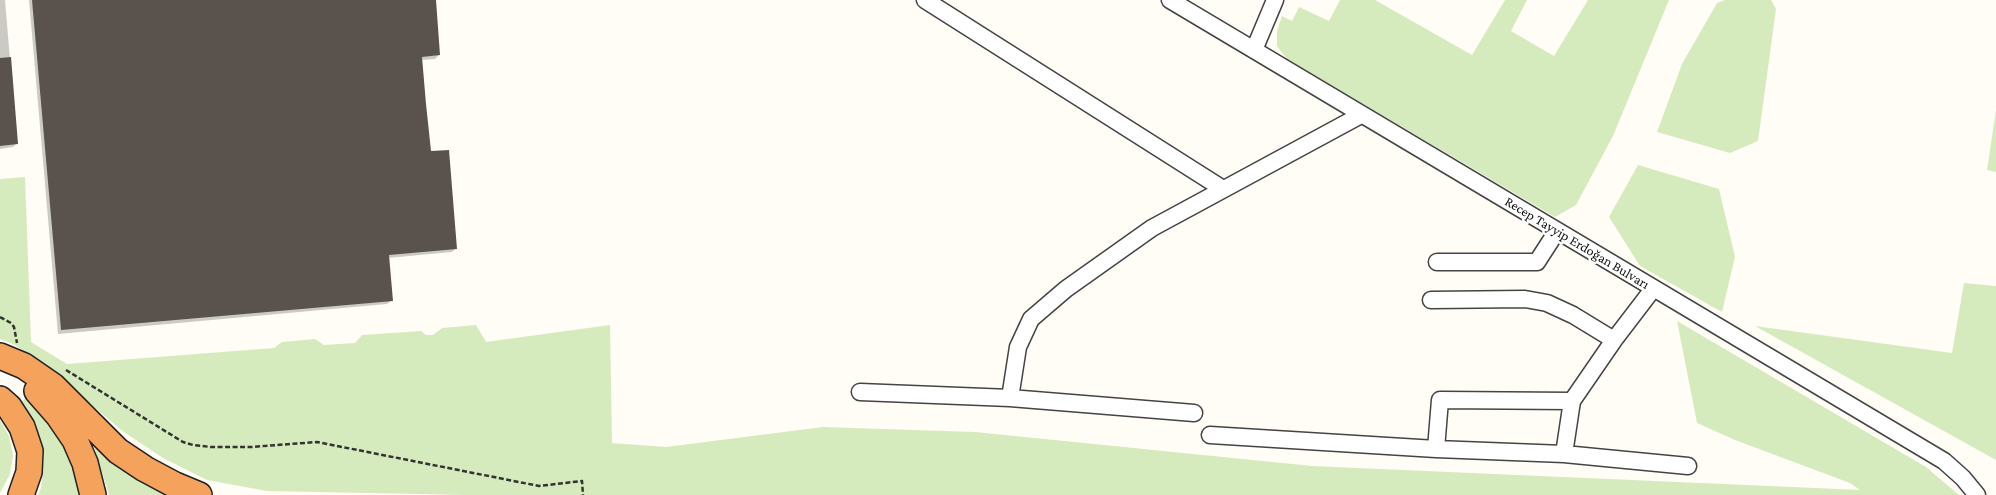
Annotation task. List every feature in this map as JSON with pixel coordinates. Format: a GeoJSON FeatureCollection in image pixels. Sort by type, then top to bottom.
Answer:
{"type":"FeatureCollection","features":[{"type":"Feature","properties":{"kind":"highway"},"geometry":{"type":"LineString","coordinates":[[10,351],[24,366],[53,386],[118,450],[152,473],[200,495]]}},
{"type":"Feature","properties":{"kind":"highway"},"geometry":{"type":"LineString","coordinates":[[0,363],[42,395],[58,415],[75,440],[85,463],[93,495]]}},
{"type":"Feature","properties":{"kind":"highway"},"geometry":{"type":"LineString","coordinates":[[0,399],[9,407],[22,427],[30,451],[29,472],[21,495]]}},
{"type":"Feature","properties":{"kind":"street"},"geometry":{"type":"LineString","coordinates":[[925,0],[1223,189]]}},
{"type":"Feature","properties":{"kind":"street","name":"Recep Tayyip Erdoğan Bulvarı"},"geometry":{"type":"LineString","coordinates":[[1170,0],[1557,232],[1575,236],[1653,289],[1944,461],[1963,478],[1977,495]]}},
{"type":"Feature","properties":{"kind":"street"},"geometry":{"type":"LineString","coordinates":[[1254,50],[1276,0]]}},
{"type":"Feature","properties":{"kind":"street"},"geometry":{"type":"LineString","coordinates":[[1010,398],[1018,347],[1031,319],[1066,289],[1152,228],[1361,115]]}},
{"type":"Feature","properties":{"kind":"street"},"geometry":{"type":"LineString","coordinates":[[1437,262],[1537,262],[1557,232]]}},
{"type":"Feature","properties":{"kind":"street"},"geometry":{"type":"LineString","coordinates":[[1564,454],[1572,401],[1614,340],[1653,289]]}},
{"type":"Feature","properties":{"kind":"street"},"geometry":{"type":"LineString","coordinates":[[1430,300],[1525,299],[1547,303],[1573,315],[1614,340]]}},
{"type":"Feature","properties":{"kind":"street"},"geometry":{"type":"LineString","coordinates":[[860,392],[1010,398],[1194,413]]}},
{"type":"Feature","properties":{"kind":"street"},"geometry":{"type":"LineString","coordinates":[[1436,449],[1440,400],[1572,401]]}},
{"type":"Feature","properties":{"kind":"street"},"geometry":{"type":"LineString","coordinates":[[1210,434],[1436,449],[1564,454],[1688,466]]}},
{"type":"Feature","properties":{"kind":"path"},"geometry":{"type":"LineString","coordinates":[[0,317],[11,323],[14,327],[17,342],[10,351]]}},
{"type":"Feature","properties":{"kind":"path"},"geometry":{"type":"LineString","coordinates":[[62,368],[184,442],[193,445],[251,447],[317,442],[539,486],[582,482],[583,495]]}},
{"type":"Feature","properties":{"kind":"green space"},"geometry":{"type":"Polygon","coordinates":[[[1340,0],[1375,0],[1472,55],[1505,0],[1527,0],[1511,31],[1554,56],[1588,0],[1669,0],[1613,136],[1576,205],[1555,217],[1287,59],[1277,46],[1277,31],[1282,16],[1292,21],[1299,7],[1329,21],[1340,0]]]}},
{"type":"Feature","properties":{"kind":"green space"},"geometry":{"type":"Polygon","coordinates":[[[1725,0],[1771,0],[1776,9],[1758,141],[1730,153],[1657,132],[1682,64],[1717,3],[1725,0]]]}},
{"type":"Feature","properties":{"kind":"green space"},"geometry":{"type":"Polygon","coordinates":[[[1996,110],[1996,172],[1987,170],[1996,110]]]}},
{"type":"Feature","properties":{"kind":"green space"},"geometry":{"type":"Polygon","coordinates":[[[1638,165],[1719,189],[1735,257],[1722,312],[1640,266],[1609,217],[1638,165]]]}},
{"type":"Feature","properties":{"kind":"green space"},"geometry":{"type":"Polygon","coordinates":[[[25,177],[31,342],[67,364],[274,348],[282,342],[315,339],[324,345],[355,343],[362,335],[421,331],[426,335],[433,335],[442,328],[476,325],[486,342],[610,325],[612,443],[666,447],[823,427],[975,432],[1312,466],[1860,490],[1850,483],[1735,440],[1697,423],[1677,321],[1926,467],[1959,495],[468,495],[267,491],[207,480],[163,458],[121,430],[69,385],[15,345],[0,339],[0,179],[25,177]]]}},
{"type":"Feature","properties":{"kind":"green space"},"geometry":{"type":"Polygon","coordinates":[[[1964,283],[1996,286],[1996,460],[1755,326],[1952,353],[1964,283]]]}},
{"type":"Feature","properties":{"kind":"green space"},"geometry":{"type":"Polygon","coordinates":[[[27,396],[57,432],[77,474],[82,495],[38,495],[41,488],[44,455],[35,421],[22,401],[27,396]]]}},
{"type":"Feature","properties":{"kind":"green space"},"geometry":{"type":"Polygon","coordinates":[[[0,420],[9,436],[13,455],[10,474],[0,493],[0,420]]]}},
{"type":"Feature","properties":{"kind":"green space"},"geometry":{"type":"Polygon","coordinates":[[[92,439],[170,495],[109,495],[92,439]]]}},
{"type":"Feature","properties":{"kind":"building"},"geometry":{"type":"Polygon","coordinates":[[[32,0],[436,0],[440,55],[422,57],[431,151],[449,150],[457,249],[389,255],[393,301],[61,330],[32,0]]]}},
{"type":"Feature","properties":{"kind":"building"},"geometry":{"type":"Polygon","coordinates":[[[11,57],[18,144],[0,146],[0,58],[11,57]]]}}]}
